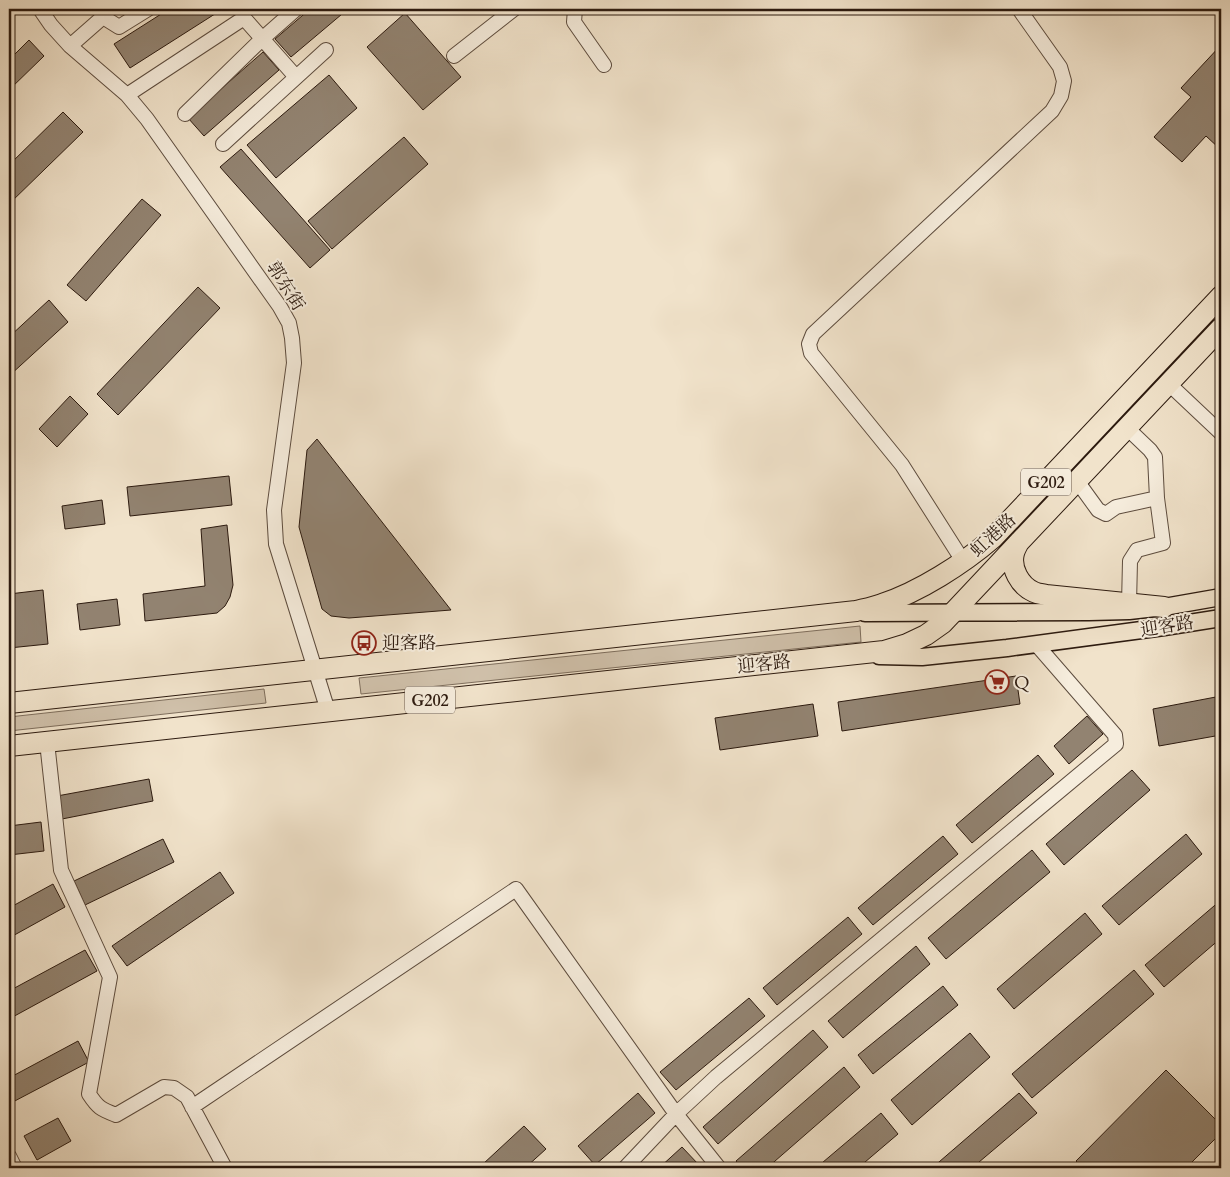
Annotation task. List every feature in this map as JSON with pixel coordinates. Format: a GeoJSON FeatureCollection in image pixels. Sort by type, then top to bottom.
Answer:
{"type":"FeatureCollection","features":[{"type":"Feature","properties":{"kind":"highway","name":"虹港路"},"geometry":{"type":"LineString","coordinates":[[835,614],[882,604],[906,594],[963,561],[993,538],[1221,296]]}},
{"type":"Feature","properties":{"kind":"highway","name":"虹港路"},"geometry":{"type":"LineString","coordinates":[[851,655],[884,651],[907,644],[926,635],[944,623],[1221,328]]}},
{"type":"Feature","properties":{"kind":"highway"},"geometry":{"type":"LineString","coordinates":[[1019,542],[1014,552],[1015,570],[1019,580],[1035,592],[1046,595],[1164,607]]}},
{"type":"Feature","properties":{"kind":"highway","name":"迎客路"},"geometry":{"type":"LineString","coordinates":[[9,703],[835,614]]}},
{"type":"Feature","properties":{"kind":"highway","name":"迎客路"},"geometry":{"type":"LineString","coordinates":[[9,746],[851,655]]}},
{"type":"Feature","properties":{"kind":"main road","name":"迎客路"},"geometry":{"type":"LineString","coordinates":[[835,614],[1128,611],[1221,597]]}},
{"type":"Feature","properties":{"kind":"main road","name":"迎客路"},"geometry":{"type":"LineString","coordinates":[[851,655],[922,657],[1036,644],[1221,618]]}},
{"type":"Feature","properties":{"kind":"street","name":"郭东街"},"geometry":{"type":"LineString","coordinates":[[40,9],[51,25],[70,46],[127,95],[147,119],[280,307],[289,324],[294,363],[274,510],[276,544],[328,711]]}},
{"type":"Feature","properties":{"kind":"street"},"geometry":{"type":"LineString","coordinates":[[70,46],[104,17],[119,27],[148,9]]}},
{"type":"Feature","properties":{"kind":"street"},"geometry":{"type":"LineString","coordinates":[[185,114],[262,38],[296,9]]}},
{"type":"Feature","properties":{"kind":"street"},"geometry":{"type":"LineString","coordinates":[[454,56],[514,9]]}},
{"type":"Feature","properties":{"kind":"street"},"geometry":{"type":"LineString","coordinates":[[575,9],[574,22],[604,65]]}},
{"type":"Feature","properties":{"kind":"street"},"geometry":{"type":"LineString","coordinates":[[963,561],[902,465],[811,352],[809,344],[813,334],[1052,111],[1057,104],[1064,81],[1060,67],[1019,9]]}},
{"type":"Feature","properties":{"kind":"street"},"geometry":{"type":"LineString","coordinates":[[127,95],[244,18],[296,77]]}},
{"type":"Feature","properties":{"kind":"street"},"geometry":{"type":"LineString","coordinates":[[222,144],[326,50]]}},
{"type":"Feature","properties":{"kind":"street"},"geometry":{"type":"LineString","coordinates":[[1169,384],[1221,433]]}},
{"type":"Feature","properties":{"kind":"street"},"geometry":{"type":"LineString","coordinates":[[1127,428],[1155,457],[1163,542],[1136,550],[1130,562],[1129,604]]}},
{"type":"Feature","properties":{"kind":"street"},"geometry":{"type":"LineString","coordinates":[[1077,482],[1098,510],[1106,514],[1116,508],[1158,498]]}},
{"type":"Feature","properties":{"kind":"street"},"geometry":{"type":"LineString","coordinates":[[625,1168],[676,1114],[716,1077],[1116,744],[1115,735],[1036,644]]}},
{"type":"Feature","properties":{"kind":"street"},"geometry":{"type":"LineString","coordinates":[[47,742],[61,870],[110,977],[89,1094],[96,1105],[104,1111],[116,1115],[164,1087],[174,1088],[187,1097],[225,1168]]}},
{"type":"Feature","properties":{"kind":"street"},"geometry":{"type":"LineString","coordinates":[[192,1107],[516,889],[676,1114],[720,1168]]}},
{"type":"Feature","properties":{"kind":"street"},"geometry":{"type":"LineString","coordinates":[[9,1156],[15,1168]]}},
{"type":"Feature","properties":{"kind":"shaded area"},"geometry":{"type":"Polygon","coordinates":[[[860,626],[861,642],[361,694],[359,678],[860,626]]]}},
{"type":"Feature","properties":{"kind":"shaded area"},"geometry":{"type":"Polygon","coordinates":[[[264,689],[266,703],[9,731],[9,717],[264,689]]]}},
{"type":"Feature","properties":{"kind":"building"},"geometry":{"type":"Polygon","coordinates":[[[169,9],[216,9],[218,12],[130,68],[114,44],[169,9]]]}},
{"type":"Feature","properties":{"kind":"building"},"geometry":{"type":"Polygon","coordinates":[[[310,9],[348,9],[291,57],[275,39],[310,9]]]}},
{"type":"Feature","properties":{"kind":"building"},"geometry":{"type":"Polygon","coordinates":[[[405,13],[461,77],[423,110],[367,47],[405,13]]]}},
{"type":"Feature","properties":{"kind":"building"},"geometry":{"type":"Polygon","coordinates":[[[29,40],[44,56],[9,90],[9,60],[29,40]]]}},
{"type":"Feature","properties":{"kind":"building"},"geometry":{"type":"Polygon","coordinates":[[[1221,45],[1221,147],[1220,149],[1206,136],[1182,162],[1154,137],[1191,97],[1181,88],[1221,45]]]}},
{"type":"Feature","properties":{"kind":"building"},"geometry":{"type":"Polygon","coordinates":[[[263,52],[279,70],[204,136],[188,118],[263,52]]]}},
{"type":"Feature","properties":{"kind":"building"},"geometry":{"type":"Polygon","coordinates":[[[329,75],[357,108],[276,178],[247,145],[329,75]]]}},
{"type":"Feature","properties":{"kind":"building"},"geometry":{"type":"Polygon","coordinates":[[[63,112],[83,132],[9,204],[9,165],[63,112]]]}},
{"type":"Feature","properties":{"kind":"building"},"geometry":{"type":"Polygon","coordinates":[[[404,137],[428,164],[332,249],[308,221],[404,137]]]}},
{"type":"Feature","properties":{"kind":"building"},"geometry":{"type":"Polygon","coordinates":[[[241,149],[330,250],[310,268],[220,167],[241,149]]]}},
{"type":"Feature","properties":{"kind":"building"},"geometry":{"type":"Polygon","coordinates":[[[142,199],[161,215],[86,301],[67,285],[142,199]]]}},
{"type":"Feature","properties":{"kind":"building"},"geometry":{"type":"Polygon","coordinates":[[[198,287],[220,308],[118,415],[97,394],[198,287]]]}},
{"type":"Feature","properties":{"kind":"building"},"geometry":{"type":"Polygon","coordinates":[[[49,300],[68,322],[9,376],[9,337],[49,300]]]}},
{"type":"Feature","properties":{"kind":"building"},"geometry":{"type":"Polygon","coordinates":[[[70,396],[88,414],[57,447],[39,429],[70,396]]]}},
{"type":"Feature","properties":{"kind":"building"},"geometry":{"type":"Polygon","coordinates":[[[317,439],[451,610],[349,618],[331,616],[322,609],[299,527],[307,450],[317,439]]]}},
{"type":"Feature","properties":{"kind":"building"},"geometry":{"type":"Polygon","coordinates":[[[229,476],[232,505],[130,516],[127,487],[229,476]]]}},
{"type":"Feature","properties":{"kind":"building"},"geometry":{"type":"Polygon","coordinates":[[[102,500],[105,524],[65,529],[62,506],[102,500]]]}},
{"type":"Feature","properties":{"kind":"building"},"geometry":{"type":"Polygon","coordinates":[[[227,525],[233,585],[225,606],[217,613],[145,621],[143,594],[205,586],[201,529],[227,525]]]}},
{"type":"Feature","properties":{"kind":"building"},"geometry":{"type":"Polygon","coordinates":[[[43,590],[48,644],[9,648],[9,594],[43,590]]]}},
{"type":"Feature","properties":{"kind":"building"},"geometry":{"type":"Polygon","coordinates":[[[117,599],[120,625],[80,630],[77,604],[117,599]]]}},
{"type":"Feature","properties":{"kind":"building"},"geometry":{"type":"Polygon","coordinates":[[[1016,676],[1020,704],[842,731],[838,702],[1016,676]]]}},
{"type":"Feature","properties":{"kind":"building"},"geometry":{"type":"Polygon","coordinates":[[[1221,696],[1221,735],[1159,746],[1153,709],[1221,696]]]}},
{"type":"Feature","properties":{"kind":"building"},"geometry":{"type":"Polygon","coordinates":[[[813,704],[818,736],[720,750],[715,718],[813,704]]]}},
{"type":"Feature","properties":{"kind":"building"},"geometry":{"type":"Polygon","coordinates":[[[1087,716],[1103,734],[1069,764],[1054,746],[1087,716]]]}},
{"type":"Feature","properties":{"kind":"building"},"geometry":{"type":"Polygon","coordinates":[[[1038,755],[1054,774],[972,843],[956,825],[1038,755]]]}},
{"type":"Feature","properties":{"kind":"building"},"geometry":{"type":"Polygon","coordinates":[[[1132,770],[1150,790],[1064,865],[1046,844],[1132,770]]]}},
{"type":"Feature","properties":{"kind":"building"},"geometry":{"type":"Polygon","coordinates":[[[149,779],[153,801],[62,819],[57,796],[149,779]]]}},
{"type":"Feature","properties":{"kind":"building"},"geometry":{"type":"Polygon","coordinates":[[[41,822],[44,851],[9,855],[9,826],[41,822]]]}},
{"type":"Feature","properties":{"kind":"building"},"geometry":{"type":"Polygon","coordinates":[[[1186,834],[1202,854],[1119,925],[1102,906],[1186,834]]]}},
{"type":"Feature","properties":{"kind":"building"},"geometry":{"type":"Polygon","coordinates":[[[943,836],[958,854],[873,925],[858,908],[943,836]]]}},
{"type":"Feature","properties":{"kind":"building"},"geometry":{"type":"Polygon","coordinates":[[[163,839],[174,862],[85,905],[74,881],[163,839]]]}},
{"type":"Feature","properties":{"kind":"building"},"geometry":{"type":"Polygon","coordinates":[[[1032,850],[1050,872],[946,959],[928,938],[1032,850]]]}},
{"type":"Feature","properties":{"kind":"building"},"geometry":{"type":"Polygon","coordinates":[[[220,872],[234,893],[127,966],[112,946],[220,872]]]}},
{"type":"Feature","properties":{"kind":"building"},"geometry":{"type":"Polygon","coordinates":[[[53,884],[65,907],[9,938],[9,908],[53,884]]]}},
{"type":"Feature","properties":{"kind":"building"},"geometry":{"type":"Polygon","coordinates":[[[1221,900],[1221,938],[1164,987],[1145,965],[1221,900]]]}},
{"type":"Feature","properties":{"kind":"building"},"geometry":{"type":"Polygon","coordinates":[[[1085,913],[1102,934],[1014,1009],[997,989],[1085,913]]]}},
{"type":"Feature","properties":{"kind":"building"},"geometry":{"type":"Polygon","coordinates":[[[848,917],[862,934],[777,1005],[763,988],[848,917]]]}},
{"type":"Feature","properties":{"kind":"building"},"geometry":{"type":"Polygon","coordinates":[[[916,946],[930,964],[843,1038],[828,1021],[916,946]]]}},
{"type":"Feature","properties":{"kind":"building"},"geometry":{"type":"Polygon","coordinates":[[[85,950],[97,971],[9,1019],[9,991],[85,950]]]}},
{"type":"Feature","properties":{"kind":"building"},"geometry":{"type":"Polygon","coordinates":[[[1134,970],[1154,994],[1032,1098],[1012,1074],[1134,970]]]}},
{"type":"Feature","properties":{"kind":"building"},"geometry":{"type":"Polygon","coordinates":[[[943,986],[958,1005],[873,1074],[858,1055],[943,986]]]}},
{"type":"Feature","properties":{"kind":"building"},"geometry":{"type":"Polygon","coordinates":[[[749,998],[765,1016],[676,1090],[660,1072],[749,998]]]}},
{"type":"Feature","properties":{"kind":"building"},"geometry":{"type":"Polygon","coordinates":[[[813,1030],[828,1047],[718,1144],[703,1127],[813,1030]]]}},
{"type":"Feature","properties":{"kind":"building"},"geometry":{"type":"Polygon","coordinates":[[[970,1033],[990,1057],[912,1125],[891,1100],[970,1033]]]}},
{"type":"Feature","properties":{"kind":"building"},"geometry":{"type":"Polygon","coordinates":[[[78,1041],[89,1062],[9,1104],[9,1078],[78,1041]]]}},
{"type":"Feature","properties":{"kind":"building"},"geometry":{"type":"Polygon","coordinates":[[[844,1067],[860,1087],[767,1168],[742,1168],[736,1161],[844,1067]]]}},
{"type":"Feature","properties":{"kind":"building"},"geometry":{"type":"Polygon","coordinates":[[[1166,1070],[1221,1125],[1221,1133],[1186,1168],[1083,1168],[1076,1161],[1166,1070]]]}},
{"type":"Feature","properties":{"kind":"building"},"geometry":{"type":"Polygon","coordinates":[[[638,1093],[655,1113],[595,1165],[578,1146],[638,1093]]]}},
{"type":"Feature","properties":{"kind":"building"},"geometry":{"type":"Polygon","coordinates":[[[1019,1093],[1037,1113],[972,1168],[932,1168],[1019,1093]]]}},
{"type":"Feature","properties":{"kind":"building"},"geometry":{"type":"Polygon","coordinates":[[[881,1113],[898,1134],[858,1168],[816,1168],[881,1113]]]}},
{"type":"Feature","properties":{"kind":"building"},"geometry":{"type":"Polygon","coordinates":[[[58,1118],[71,1141],[37,1160],[24,1136],[58,1118]]]}},
{"type":"Feature","properties":{"kind":"building"},"geometry":{"type":"Polygon","coordinates":[[[524,1126],[546,1149],[525,1168],[487,1168],[483,1164],[524,1126]]]}},
{"type":"Feature","properties":{"kind":"building"},"geometry":{"type":"Polygon","coordinates":[[[682,1147],[699,1165],[696,1168],[659,1168],[682,1147]]]}},
{"type":"Feature","properties":{"kind":"place","name":"迎客路"},"geometry":{"type":"Point","coordinates":[364,643]}},
{"type":"Feature","properties":{"kind":"place","name":"Q"},"geometry":{"type":"Point","coordinates":[997,682]}}]}
